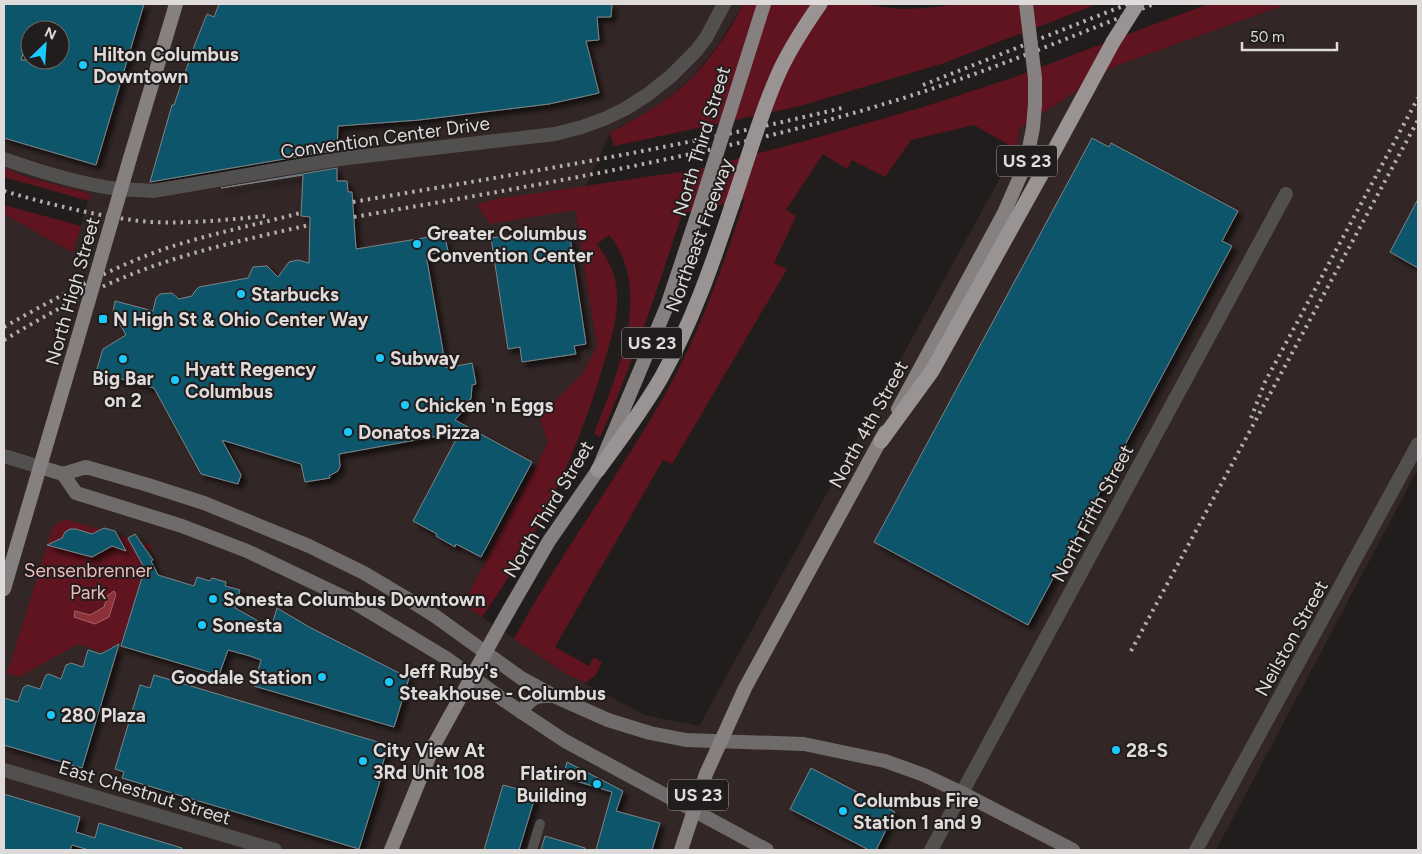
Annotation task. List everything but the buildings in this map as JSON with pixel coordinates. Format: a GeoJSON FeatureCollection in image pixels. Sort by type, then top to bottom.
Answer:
{"type":"FeatureCollection","features":[{"type":"Feature","properties":{"kind":"highway","name":"Northeast Freeway"},"geometry":{"type":"LineString","coordinates":[[598,470],[646,404],[676,350],[704,286],[777,76],[791,48],[820,4]]}},
{"type":"Feature","properties":{"kind":"highway"},"geometry":{"type":"LineString","coordinates":[[881,440],[932,370],[1113,42],[1137,4]]}},
{"type":"Feature","properties":{"kind":"main road","name":"North High Street"},"geometry":{"type":"LineString","coordinates":[[4,590],[176,4]]}},
{"type":"Feature","properties":{"kind":"main road","name":"North Third Street"},"geometry":{"type":"LineString","coordinates":[[391,850],[434,745],[509,610],[550,541],[598,470],[667,306],[764,4]]}},
{"type":"Feature","properties":{"kind":"main road","name":"North 4th Street"},"geometry":{"type":"LineString","coordinates":[[681,850],[706,774],[745,688],[1004,213],[1026,163],[1033,128],[1035,78],[1026,4]]}},
{"type":"Feature","properties":{"kind":"main road"},"geometry":{"type":"LineString","coordinates":[[40,467],[63,474],[86,467],[139,482],[204,503],[309,546],[364,573],[419,606],[521,678],[601,718],[625,726],[686,740],[804,744],[885,761],[962,793],[1073,850]]}},
{"type":"Feature","properties":{"kind":"main road"},"geometry":{"type":"LineString","coordinates":[[63,474],[76,493],[182,526],[247,551],[350,600],[446,658],[565,741],[767,850]]}},
{"type":"Feature","properties":{"kind":"main road"},"geometry":{"type":"LineString","coordinates":[[521,712],[529,701],[534,698],[554,696]]}},
{"type":"Feature","properties":{"kind":"street","name":"Convention Center Drive"},"geometry":{"type":"LineString","coordinates":[[4,158],[39,171],[84,182],[118,189],[153,191],[377,154],[555,134],[604,119],[625,109],[653,90],[671,76],[696,51],[712,29],[724,4]]}},
{"type":"Feature","properties":{"kind":"street","name":"North Fifth Street"},"geometry":{"type":"LineString","coordinates":[[931,850],[1286,194]]}},
{"type":"Feature","properties":{"kind":"street","name":"Neilston Street"},"geometry":{"type":"LineString","coordinates":[[1196,850],[1418,444]]}},
{"type":"Feature","properties":{"kind":"street"},"geometry":{"type":"LineString","coordinates":[[4,456],[40,467]]}},
{"type":"Feature","properties":{"kind":"street","name":"East Chestnut Street"},"geometry":{"type":"LineString","coordinates":[[4,770],[275,850]]}},
{"type":"Feature","properties":{"kind":"street"},"geometry":{"type":"LineString","coordinates":[[532,850],[540,824]]}},
{"type":"Feature","properties":{"kind":"shaded area"},"geometry":{"type":"Polygon","coordinates":[[[4,4],[743,4],[718,45],[693,76],[654,108],[610,133],[575,210],[597,345],[584,372],[551,405],[535,402],[548,443],[463,604],[565,673],[645,715],[699,726],[1016,149],[1020,128],[1113,67],[1287,4],[1418,4],[1418,469],[1216,850],[4,850],[4,214],[73,253],[90,194],[21,175],[4,168],[4,4]]]}},
{"type":"Feature","properties":{"kind":"shaded area"},"geometry":{"type":"Polygon","coordinates":[[[114,591],[116,594],[109,617],[95,624],[74,617],[75,611],[90,615],[104,607],[108,595],[114,591]]]}},
{"type":"Feature","properties":{"kind":"green space"},"geometry":{"type":"Polygon","coordinates":[[[743,4],[859,4],[900,9],[958,4],[1098,4],[941,64],[800,106],[614,146],[610,133],[644,114],[686,84],[723,39],[743,4]]]}},
{"type":"Feature","properties":{"kind":"green space"},"geometry":{"type":"Polygon","coordinates":[[[1208,4],[1287,4],[1113,67],[1020,128],[1016,149],[974,125],[911,140],[885,177],[852,160],[847,169],[823,154],[786,210],[796,216],[774,263],[787,269],[672,464],[663,460],[555,647],[589,666],[594,657],[602,663],[595,676],[585,683],[565,673],[514,639],[531,608],[645,428],[676,374],[709,300],[745,199],[682,214],[634,354],[600,437],[594,434],[621,360],[630,307],[629,281],[622,257],[609,235],[597,244],[613,274],[617,304],[610,342],[580,435],[567,467],[536,529],[482,617],[463,604],[548,443],[534,402],[551,405],[584,372],[597,345],[575,210],[490,224],[477,204],[502,198],[694,170],[798,143],[920,108],[1015,77],[1208,4]]]}},
{"type":"Feature","properties":{"kind":"green space"},"geometry":{"type":"Polygon","coordinates":[[[4,168],[21,175],[91,194],[89,201],[4,177],[4,168]]]}},
{"type":"Feature","properties":{"kind":"green space"},"geometry":{"type":"Polygon","coordinates":[[[4,205],[81,226],[73,253],[4,214],[4,205]]]}},
{"type":"Feature","properties":{"kind":"green space","name":"Sensenbrenner Park"},"geometry":{"type":"Polygon","coordinates":[[[65,519],[151,545],[122,641],[103,652],[78,644],[19,677],[7,674],[53,527],[65,519]]]}},
{"type":"Feature","properties":{"kind":"railway"},"geometry":{"type":"LineString","coordinates":[[923,85],[1128,4]]}},
{"type":"Feature","properties":{"kind":"railway"},"geometry":{"type":"LineString","coordinates":[[354,217],[637,165],[708,150],[847,115],[946,84],[1036,51],[1154,4]]}},
{"type":"Feature","properties":{"kind":"railway"},"geometry":{"type":"LineString","coordinates":[[1251,418],[1265,382],[1418,98]]}},
{"type":"Feature","properties":{"kind":"railway"},"geometry":{"type":"LineString","coordinates":[[353,202],[662,147],[846,107]]}},
{"type":"Feature","properties":{"kind":"railway"},"geometry":{"type":"LineString","coordinates":[[1131,651],[1418,120]]}},
{"type":"Feature","properties":{"kind":"railway"},"geometry":{"type":"LineString","coordinates":[[4,191],[71,209],[139,221],[187,222],[265,216]]}},
{"type":"Feature","properties":{"kind":"railway"},"geometry":{"type":"LineString","coordinates":[[4,327],[82,285],[143,257],[198,239],[300,213]]}},
{"type":"Feature","properties":{"kind":"railway"},"geometry":{"type":"LineString","coordinates":[[4,340],[87,294],[140,271],[203,251],[309,225]]}},
{"type":"Feature","properties":{"kind":"place","name":"Hilton Columbus Downtown"},"geometry":{"type":"Point","coordinates":[83,65]}},
{"type":"Feature","properties":{"kind":"place","name":"Greater Columbus Convention Center"},"geometry":{"type":"Point","coordinates":[417,244]}},
{"type":"Feature","properties":{"kind":"place","name":"Starbucks"},"geometry":{"type":"Point","coordinates":[241,294]}},
{"type":"Feature","properties":{"kind":"place","name":"N High St & Ohio Center Way"},"geometry":{"type":"Point","coordinates":[103,319]}},
{"type":"Feature","properties":{"kind":"place","name":"Subway"},"geometry":{"type":"Point","coordinates":[380,358]}},
{"type":"Feature","properties":{"kind":"place","name":"Big Bar on 2"},"geometry":{"type":"Point","coordinates":[123,359]}},
{"type":"Feature","properties":{"kind":"place","name":"Hyatt Regency Columbus"},"geometry":{"type":"Point","coordinates":[175,380]}},
{"type":"Feature","properties":{"kind":"place","name":"Chicken 'n Eggs"},"geometry":{"type":"Point","coordinates":[405,405]}},
{"type":"Feature","properties":{"kind":"place","name":"Donatos Pizza"},"geometry":{"type":"Point","coordinates":[348,432]}},
{"type":"Feature","properties":{"kind":"place","name":"Sonesta Columbus Downtown"},"geometry":{"type":"Point","coordinates":[213,599]}},
{"type":"Feature","properties":{"kind":"place","name":"Sonesta"},"geometry":{"type":"Point","coordinates":[202,625]}},
{"type":"Feature","properties":{"kind":"place","name":"Goodale Station"},"geometry":{"type":"Point","coordinates":[322,677]}},
{"type":"Feature","properties":{"kind":"place","name":"Jeff Ruby's Steakhouse - Columbus"},"geometry":{"type":"Point","coordinates":[389,682]}},
{"type":"Feature","properties":{"kind":"place","name":"280 Plaza"},"geometry":{"type":"Point","coordinates":[51,715]}},
{"type":"Feature","properties":{"kind":"place","name":"28-S"},"geometry":{"type":"Point","coordinates":[1116,750]}},
{"type":"Feature","properties":{"kind":"place","name":"City View At 3Rd Unit 108"},"geometry":{"type":"Point","coordinates":[363,761]}},
{"type":"Feature","properties":{"kind":"place","name":"Flatiron Building"},"geometry":{"type":"Point","coordinates":[597,784]}},
{"type":"Feature","properties":{"kind":"place","name":"Columbus Fire Station 1 and 9"},"geometry":{"type":"Point","coordinates":[843,811]}}]}
